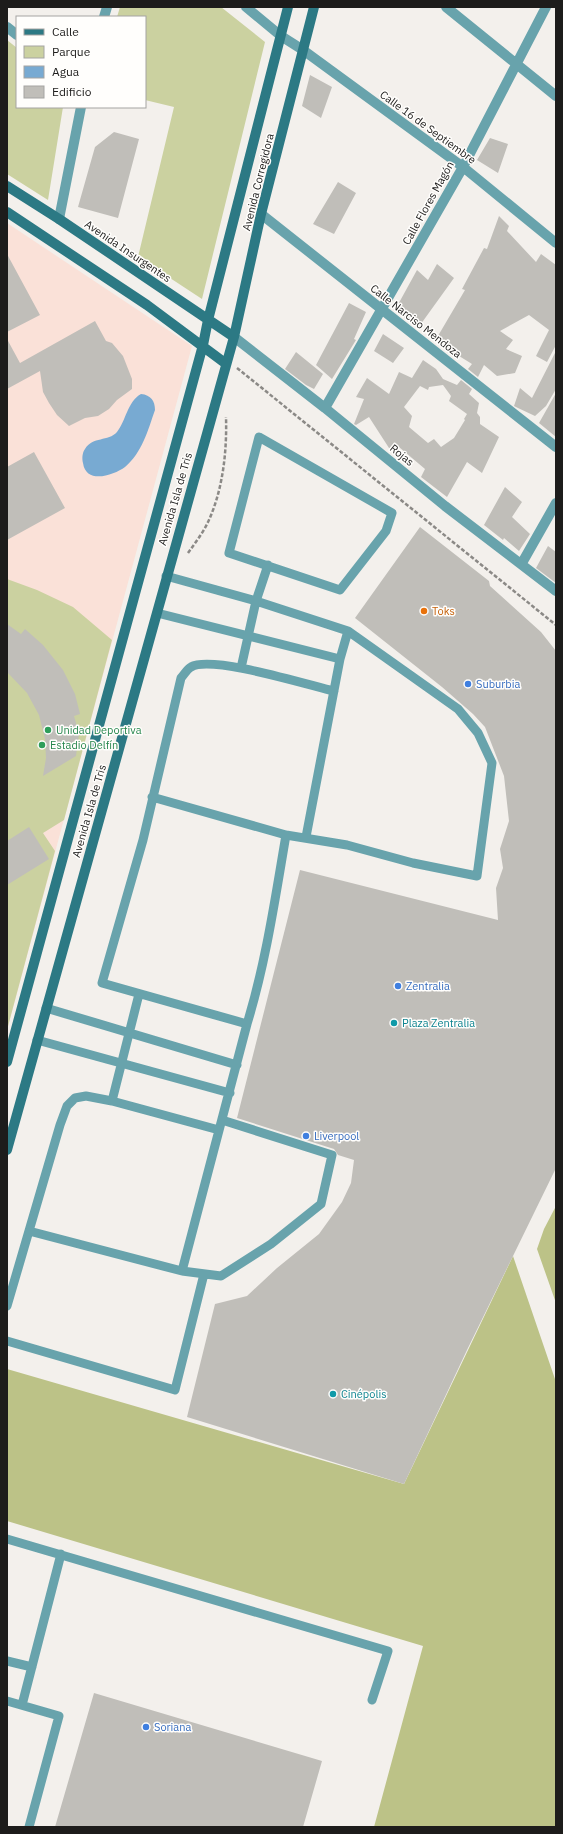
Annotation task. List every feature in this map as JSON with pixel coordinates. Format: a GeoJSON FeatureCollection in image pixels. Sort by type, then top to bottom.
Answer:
{"type":"FeatureCollection","features":[{"type":"Feature","properties":{"kind":"main road","name":"Avenida Corregidora"},"geometry":{"type":"LineString","coordinates":[[203,345],[208,320],[288,7]]}},
{"type":"Feature","properties":{"kind":"main road","name":"Avenida Corregidora"},"geometry":{"type":"LineString","coordinates":[[225,363],[234,337],[262,214],[314,7]]}},
{"type":"Feature","properties":{"kind":"main road","name":"Avenida Insurgentes"},"geometry":{"type":"LineString","coordinates":[[7,186],[59,219],[234,337]]}},
{"type":"Feature","properties":{"kind":"main road"},"geometry":{"type":"LineString","coordinates":[[7,212],[147,305],[203,345],[225,363]]}},
{"type":"Feature","properties":{"kind":"main road","name":"Avenida Isla de Tris"},"geometry":{"type":"LineString","coordinates":[[7,1062],[203,345]]}},
{"type":"Feature","properties":{"kind":"main road","name":"Avenida Isla de Tris"},"geometry":{"type":"LineString","coordinates":[[7,1150],[157,613],[225,363]]}},
{"type":"Feature","properties":{"kind":"street","name":"Calle 16 de Septiembre"},"geometry":{"type":"LineString","coordinates":[[246,7],[280,36],[303,50],[463,167],[556,243]]}},
{"type":"Feature","properties":{"kind":"street"},"geometry":{"type":"LineString","coordinates":[[446,7],[556,96]]}},
{"type":"Feature","properties":{"kind":"street","name":"Calle Flores Magón"},"geometry":{"type":"LineString","coordinates":[[325,408],[463,167],[546,7]]}},
{"type":"Feature","properties":{"kind":"street"},"geometry":{"type":"LineString","coordinates":[[7,27],[16,34]]}},
{"type":"Feature","properties":{"kind":"street"},"geometry":{"type":"LineString","coordinates":[[59,219],[81,108]]}},
{"type":"Feature","properties":{"kind":"street","name":"Calle Narciso Mendoza"},"geometry":{"type":"LineString","coordinates":[[262,214],[556,447]]}},
{"type":"Feature","properties":{"kind":"street","name":"Rojas"},"geometry":{"type":"LineString","coordinates":[[234,337],[325,408],[445,506],[522,563],[556,591]]}},
{"type":"Feature","properties":{"kind":"street"},"geometry":{"type":"LineString","coordinates":[[522,563],[556,503]]}},
{"type":"Feature","properties":{"kind":"lane"},"geometry":{"type":"LineString","coordinates":[[259,437],[392,513],[386,531],[340,590],[268,564],[229,553],[259,437]]}},
{"type":"Feature","properties":{"kind":"lane"},"geometry":{"type":"LineString","coordinates":[[242,668],[256,601],[268,564]]}},
{"type":"Feature","properties":{"kind":"lane"},"geometry":{"type":"LineString","coordinates":[[152,797],[286,835],[306,837],[347,845],[413,863],[477,876],[492,763],[478,733],[458,709],[348,631],[256,601],[166,576]]}},
{"type":"Feature","properties":{"kind":"lane"},"geometry":{"type":"LineString","coordinates":[[157,613],[340,659]]}},
{"type":"Feature","properties":{"kind":"lane"},"geometry":{"type":"LineString","coordinates":[[306,837],[340,659],[348,631]]}},
{"type":"Feature","properties":{"kind":"lane"},"geometry":{"type":"LineString","coordinates":[[247,1024],[102,983],[143,840],[181,678],[192,667],[210,664],[242,668],[334,691]]}},
{"type":"Feature","properties":{"kind":"lane"},"geometry":{"type":"LineString","coordinates":[[182,1271],[266,955],[286,835]]}},
{"type":"Feature","properties":{"kind":"lane"},"geometry":{"type":"LineString","coordinates":[[112,1101],[139,994]]}},
{"type":"Feature","properties":{"kind":"lane"},"geometry":{"type":"LineString","coordinates":[[46,1008],[237,1065]]}},
{"type":"Feature","properties":{"kind":"lane"},"geometry":{"type":"LineString","coordinates":[[37,1040],[230,1093]]}},
{"type":"Feature","properties":{"kind":"lane"},"geometry":{"type":"LineString","coordinates":[[7,1306],[67,1106],[75,1098],[86,1096],[112,1101],[219,1130]]}},
{"type":"Feature","properties":{"kind":"lane"},"geometry":{"type":"LineString","coordinates":[[29,1231],[182,1271],[221,1276],[271,1244],[321,1204],[332,1155],[222,1120]]}},
{"type":"Feature","properties":{"kind":"lane"},"geometry":{"type":"LineString","coordinates":[[7,1341],[175,1390],[204,1274]]}},
{"type":"Feature","properties":{"kind":"lane"},"geometry":{"type":"LineString","coordinates":[[7,1539],[388,1651],[372,1700]]}},
{"type":"Feature","properties":{"kind":"lane"},"geometry":{"type":"LineString","coordinates":[[22,1705],[61,1554]]}},
{"type":"Feature","properties":{"kind":"lane"},"geometry":{"type":"LineString","coordinates":[[7,1661],[32,1667]]}},
{"type":"Feature","properties":{"kind":"lane"},"geometry":{"type":"LineString","coordinates":[[7,1701],[59,1716],[29,1827]]}},
{"type":"Feature","properties":{"kind":"path"},"geometry":{"type":"LineString","coordinates":[[233,374],[235,367],[556,625]]}},
{"type":"Feature","properties":{"kind":"path"},"geometry":{"type":"LineString","coordinates":[[186,555],[208,524],[214,507],[227,441],[225,411]]}},
{"type":"Feature","properties":{"kind":"shaded area"},"geometry":{"type":"Polygon","coordinates":[[[7,223],[192,346],[7,1030],[7,223]]]}},
{"type":"Feature","properties":{"kind":"green space"},"geometry":{"type":"Polygon","coordinates":[[[120,7],[221,7],[265,42],[202,299],[138,257],[174,107],[146,100],[146,16],[117,16],[120,7]]]}},
{"type":"Feature","properties":{"kind":"green space"},"geometry":{"type":"Polygon","coordinates":[[[7,40],[16,47],[16,108],[63,108],[48,200],[7,174],[7,40]]]}},
{"type":"Feature","properties":{"kind":"green space","name":"Unidad Deportiva"},"geometry":{"type":"Polygon","coordinates":[[[7,579],[37,590],[73,607],[112,640],[64,820],[43,833],[55,851],[7,1030],[7,579]]]}},
{"type":"Feature","properties":{"kind":"green space"},"geometry":{"type":"Polygon","coordinates":[[[556,1206],[556,1303],[537,1249],[544,1229],[556,1206]]]}},
{"type":"Feature","properties":{"kind":"green space"},"geometry":{"type":"Polygon","coordinates":[[[513,1256],[556,1382],[556,1827],[374,1827],[423,1646],[7,1521],[7,1369],[404,1484],[513,1256]]]}},
{"type":"Feature","properties":{"kind":"water"},"geometry":{"type":"Polygon","coordinates":[[[141,394],[152,399],[155,410],[144,441],[136,455],[125,467],[114,473],[101,476],[89,474],[85,470],[82,458],[85,449],[92,442],[109,437],[117,432],[136,397],[141,394]]]}},
{"type":"Feature","properties":{"kind":"building"},"geometry":{"type":"Polygon","coordinates":[[[310,75],[332,87],[321,118],[302,106],[310,75]]]}},
{"type":"Feature","properties":{"kind":"building"},"geometry":{"type":"Polygon","coordinates":[[[114,132],[139,139],[118,218],[78,207],[95,147],[114,132]]]}},
{"type":"Feature","properties":{"kind":"building"},"geometry":{"type":"Polygon","coordinates":[[[490,138],[508,144],[498,173],[477,160],[490,138]]]}},
{"type":"Feature","properties":{"kind":"building"},"geometry":{"type":"Polygon","coordinates":[[[338,182],[356,193],[334,234],[313,224],[338,182]]]}},
{"type":"Feature","properties":{"kind":"building"},"geometry":{"type":"Polygon","coordinates":[[[499,216],[509,226],[507,231],[536,262],[541,254],[556,265],[556,345],[547,362],[536,356],[549,330],[529,315],[500,331],[513,340],[506,349],[522,356],[515,373],[497,376],[484,365],[478,377],[468,369],[472,364],[435,341],[465,290],[462,289],[484,248],[487,249],[499,216]]]}},
{"type":"Feature","properties":{"kind":"building"},"geometry":{"type":"Polygon","coordinates":[[[7,254],[40,315],[7,332],[7,254]]]}},
{"type":"Feature","properties":{"kind":"building"},"geometry":{"type":"Polygon","coordinates":[[[437,264],[454,278],[418,328],[395,310],[417,270],[428,280],[437,264]]]}},
{"type":"Feature","properties":{"kind":"building"},"geometry":{"type":"Polygon","coordinates":[[[349,303],[366,312],[354,339],[356,340],[332,379],[316,365],[349,303]]]}},
{"type":"Feature","properties":{"kind":"building"},"geometry":{"type":"Polygon","coordinates":[[[95,321],[106,341],[112,343],[123,356],[132,379],[132,389],[117,400],[109,409],[98,416],[85,418],[69,426],[57,415],[43,392],[40,371],[7,389],[7,339],[20,363],[95,321]]]}},
{"type":"Feature","properties":{"kind":"building"},"geometry":{"type":"Polygon","coordinates":[[[383,334],[404,348],[393,363],[374,351],[383,334]]]}},
{"type":"Feature","properties":{"kind":"building"},"geometry":{"type":"Polygon","coordinates":[[[556,351],[556,389],[546,406],[535,416],[514,406],[520,388],[532,398],[556,351]]]}},
{"type":"Feature","properties":{"kind":"building"},"geometry":{"type":"Polygon","coordinates":[[[296,352],[323,374],[314,389],[306,385],[285,369],[296,352]]]}},
{"type":"Feature","properties":{"kind":"building"},"geometry":{"type":"Polygon","coordinates":[[[423,360],[436,369],[443,379],[457,385],[461,380],[472,389],[469,394],[479,403],[477,413],[480,417],[480,424],[499,437],[482,473],[467,462],[447,497],[421,477],[425,469],[399,447],[396,451],[389,448],[369,417],[356,425],[354,424],[364,399],[356,397],[367,378],[389,394],[399,372],[412,378],[423,360]],[[443,385],[429,387],[428,390],[420,386],[404,407],[412,416],[409,427],[428,443],[434,439],[441,447],[454,438],[465,420],[464,419],[467,414],[449,401],[451,396],[443,385]]]}},
{"type":"Feature","properties":{"kind":"building"},"geometry":{"type":"Polygon","coordinates":[[[556,393],[556,437],[539,423],[556,393]]]}},
{"type":"Feature","properties":{"kind":"building"},"geometry":{"type":"Polygon","coordinates":[[[34,452],[65,508],[7,540],[7,467],[34,452]]]}},
{"type":"Feature","properties":{"kind":"building"},"geometry":{"type":"Polygon","coordinates":[[[505,487],[522,502],[512,517],[530,534],[519,551],[504,538],[503,540],[484,525],[505,487]]]}},
{"type":"Feature","properties":{"kind":"building"},"geometry":{"type":"Polygon","coordinates":[[[420,527],[489,581],[490,586],[541,632],[556,651],[556,1168],[467,1350],[404,1484],[187,1417],[215,1304],[247,1296],[277,1268],[319,1234],[342,1202],[351,1183],[354,1160],[338,1155],[334,1149],[237,1118],[300,870],[498,920],[496,888],[503,868],[500,849],[509,821],[504,776],[485,727],[473,714],[442,687],[355,618],[420,527]]]}},
{"type":"Feature","properties":{"kind":"building"},"geometry":{"type":"Polygon","coordinates":[[[548,546],[556,552],[556,583],[536,568],[548,546]]]}},
{"type":"Feature","properties":{"kind":"building"},"geometry":{"type":"Polygon","coordinates":[[[7,624],[21,634],[25,629],[43,645],[63,670],[75,694],[80,714],[74,716],[79,734],[76,756],[43,776],[46,758],[45,739],[39,715],[27,693],[7,672],[7,624]]]}},
{"type":"Feature","properties":{"kind":"building"},"geometry":{"type":"Polygon","coordinates":[[[29,827],[49,859],[7,885],[7,841],[29,827]]]}},
{"type":"Feature","properties":{"kind":"building","name":"Soriana"},"geometry":{"type":"Polygon","coordinates":[[[94,1693],[322,1761],[303,1827],[55,1827],[94,1693]]]}},
{"type":"Feature","properties":{"kind":"place","name":"Toks"},"geometry":{"type":"Point","coordinates":[424,611]}},
{"type":"Feature","properties":{"kind":"place","name":"Suburbia"},"geometry":{"type":"Point","coordinates":[468,684]}},
{"type":"Feature","properties":{"kind":"place","name":"Unidad Deportiva"},"geometry":{"type":"Point","coordinates":[48,730]}},
{"type":"Feature","properties":{"kind":"place","name":"Estadio Delfín"},"geometry":{"type":"Point","coordinates":[42,745]}},
{"type":"Feature","properties":{"kind":"place","name":"Zentralia"},"geometry":{"type":"Point","coordinates":[398,986]}},
{"type":"Feature","properties":{"kind":"place","name":"Plaza Zentralia"},"geometry":{"type":"Point","coordinates":[394,1023]}},
{"type":"Feature","properties":{"kind":"place","name":"Liverpool"},"geometry":{"type":"Point","coordinates":[306,1136]}},
{"type":"Feature","properties":{"kind":"place","name":"Cinépolis"},"geometry":{"type":"Point","coordinates":[333,1394]}},
{"type":"Feature","properties":{"kind":"place","name":"Soriana"},"geometry":{"type":"Point","coordinates":[146,1727]}}]}
